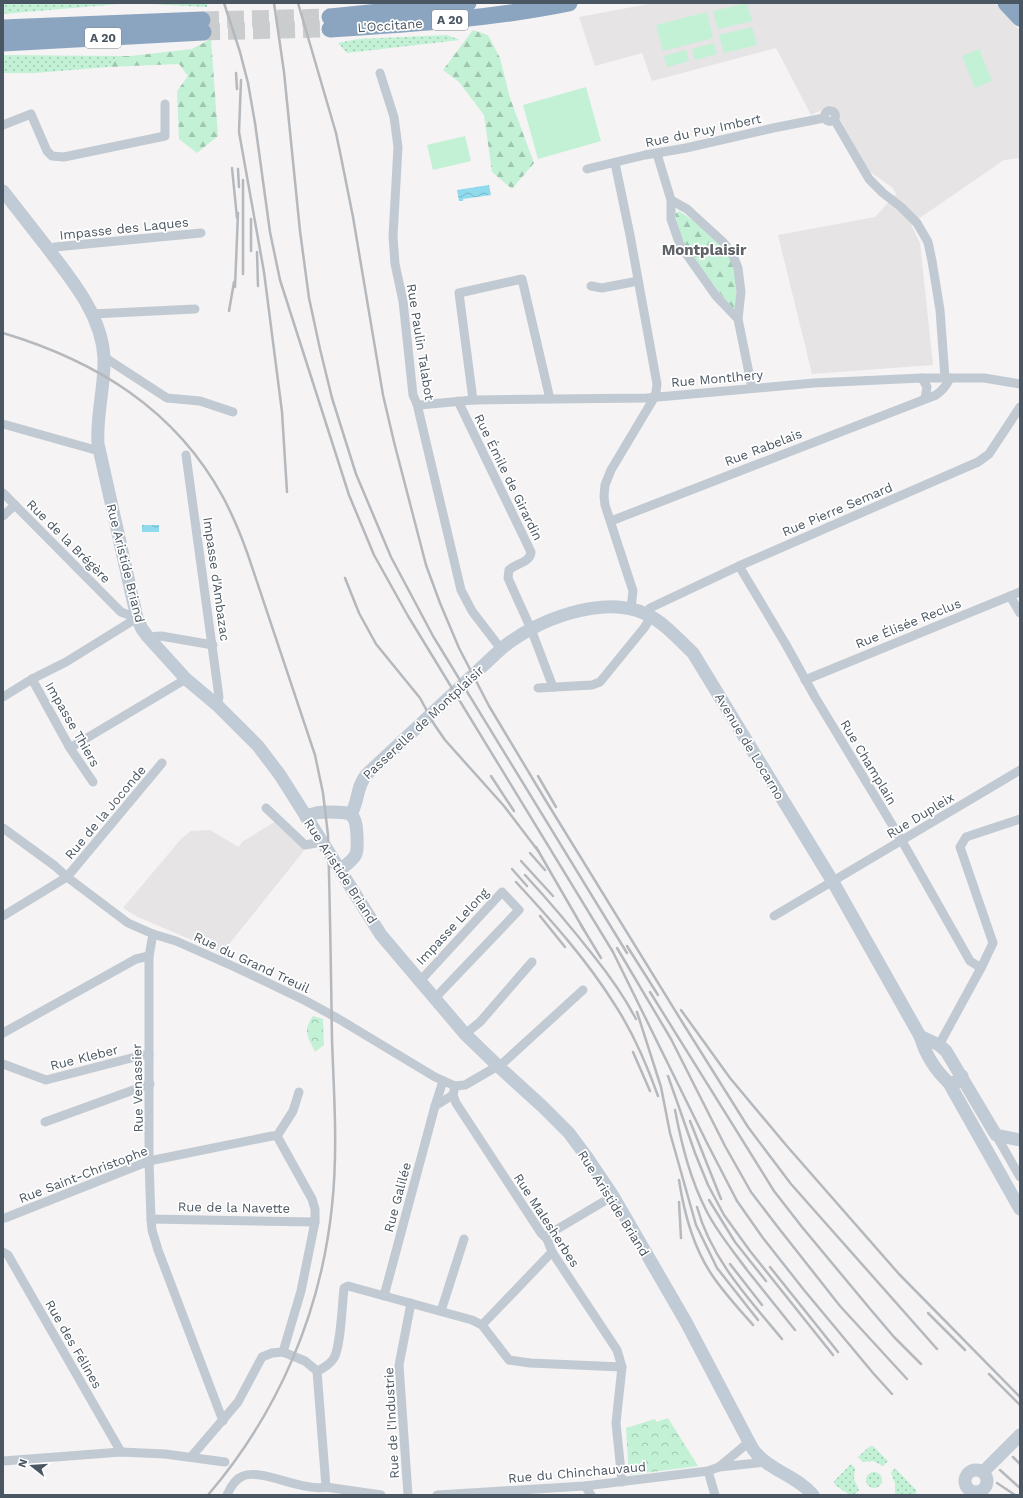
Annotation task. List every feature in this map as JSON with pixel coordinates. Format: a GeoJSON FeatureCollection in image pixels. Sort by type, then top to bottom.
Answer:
{"type":"FeatureCollection","features":[{"type":"Feature","properties":{"kind":"highway","name":"L'Occitane"},"geometry":{"type":"LineString","coordinates":[[468,3],[330,23],[453,20],[507,14],[568,3]]}},
{"type":"Feature","properties":{"kind":"highway"},"geometry":{"type":"LineString","coordinates":[[1006,3],[1020,18]]}},
{"type":"Feature","properties":{"kind":"highway","name":"A 20"},"geometry":{"type":"LineString","coordinates":[[3,28],[203,26],[3,43]]}},
{"type":"Feature","properties":{"kind":"street","name":"Rue Paulin Talabot"},"geometry":{"type":"LineString","coordinates":[[380,73],[394,116],[398,147],[393,250],[403,301],[413,395],[417,404],[461,590],[497,653]]}},
{"type":"Feature","properties":{"kind":"street"},"geometry":{"type":"LineString","coordinates":[[3,125],[31,114],[47,151],[52,156],[64,157],[166,136],[165,104]]}},
{"type":"Feature","properties":{"kind":"street","name":"Rue du Puy Imbert"},"geometry":{"type":"LineString","coordinates":[[587,169],[645,155],[657,154],[824,118],[830,122],[834,119],[869,179],[883,193],[901,206],[917,223],[928,242],[940,310],[947,378]]}},
{"type":"Feature","properties":{"kind":"street"},"geometry":{"type":"LineString","coordinates":[[657,154],[671,200],[671,218],[680,245],[716,296],[738,319]]}},
{"type":"Feature","properties":{"kind":"street"},"geometry":{"type":"LineString","coordinates":[[615,163],[656,384],[654,398],[611,470],[605,485],[605,505],[633,591],[631,608]]}},
{"type":"Feature","properties":{"kind":"street","name":"Rue Aristide Briand"},"geometry":{"type":"LineString","coordinates":[[3,190],[75,285],[92,314],[101,338],[104,357],[98,426],[99,451],[137,618],[142,630],[186,679],[217,705],[258,746],[280,775],[381,935],[465,1034],[569,1133],[614,1196],[686,1322],[749,1442],[757,1454],[802,1484],[813,1495]]}},
{"type":"Feature","properties":{"kind":"street"},"geometry":{"type":"LineString","coordinates":[[671,200],[687,209],[722,241],[732,253],[738,268],[741,292],[738,319],[752,388]]}},
{"type":"Feature","properties":{"kind":"street","name":"Impasse des Laques"},"geometry":{"type":"LineString","coordinates":[[49,250],[56,247],[201,233]]}},
{"type":"Feature","properties":{"kind":"street"},"geometry":{"type":"LineString","coordinates":[[473,400],[459,293],[522,279],[550,399]]}},
{"type":"Feature","properties":{"kind":"street"},"geometry":{"type":"LineString","coordinates":[[591,286],[602,288],[638,281]]}},
{"type":"Feature","properties":{"kind":"street"},"geometry":{"type":"LineString","coordinates":[[92,314],[195,309]]}},
{"type":"Feature","properties":{"kind":"street"},"geometry":{"type":"LineString","coordinates":[[104,357],[167,398],[200,401],[233,412]]}},
{"type":"Feature","properties":{"kind":"street","name":"Rue Montlhery"},"geometry":{"type":"LineString","coordinates":[[417,404],[420,405],[473,400],[654,398],[814,382],[922,378],[984,378],[1020,384]]}},
{"type":"Feature","properties":{"kind":"street"},"geometry":{"type":"LineString","coordinates":[[922,378],[927,387],[925,398]]}},
{"type":"Feature","properties":{"kind":"street","name":"Rue Rabelais"},"geometry":{"type":"LineString","coordinates":[[611,521],[936,395],[947,385],[947,378]]}},
{"type":"Feature","properties":{"kind":"street","name":"Rue Émile de Girardin"},"geometry":{"type":"LineString","coordinates":[[458,401],[531,552],[530,556],[526,560],[512,567],[507,574],[531,629],[553,687]]}},
{"type":"Feature","properties":{"kind":"street","name":"Rue Pierre Semard"},"geometry":{"type":"LineString","coordinates":[[538,688],[592,685],[600,682],[644,628],[650,608],[739,566],[978,462],[989,454],[1020,407]]}},
{"type":"Feature","properties":{"kind":"street"},"geometry":{"type":"LineString","coordinates":[[3,424],[99,451]]}},
{"type":"Feature","properties":{"kind":"street","name":"Impasse d'Ambazac"},"geometry":{"type":"LineString","coordinates":[[186,455],[219,697],[217,705]]}},
{"type":"Feature","properties":{"kind":"street","name":"Rue de la Brégère"},"geometry":{"type":"LineString","coordinates":[[3,493],[120,612],[137,618]]}},
{"type":"Feature","properties":{"kind":"street"},"geometry":{"type":"LineString","coordinates":[[3,516],[15,505]]}},
{"type":"Feature","properties":{"kind":"street","name":"Rue Champlain"},"geometry":{"type":"LineString","coordinates":[[739,566],[785,643],[805,680],[902,841],[970,960],[981,968]]}},
{"type":"Feature","properties":{"kind":"street","name":"Rue Élisée Reclus"},"geometry":{"type":"LineString","coordinates":[[805,680],[1020,592]]}},
{"type":"Feature","properties":{"kind":"street"},"geometry":{"type":"LineString","coordinates":[[1010,596],[1020,613]]}},
{"type":"Feature","properties":{"kind":"street","name":"Avenue de Locarno"},"geometry":{"type":"LineString","coordinates":[[497,653],[516,638],[549,621],[595,608],[611,606],[631,608],[648,615],[662,624],[693,653],[833,882],[920,1036],[924,1051],[939,1074],[948,1083],[1020,1209]]}},
{"type":"Feature","properties":{"kind":"street"},"geometry":{"type":"LineString","coordinates":[[3,697],[32,679],[66,662],[137,618]]}},
{"type":"Feature","properties":{"kind":"street"},"geometry":{"type":"LineString","coordinates":[[148,637],[161,636],[212,645]]}},
{"type":"Feature","properties":{"kind":"street","name":"Passerelle de Montplaisir"},"geometry":{"type":"LineString","coordinates":[[351,814],[356,804],[360,784],[367,774],[497,653]]}},
{"type":"Feature","properties":{"kind":"street","name":"Impasse Thiers"},"geometry":{"type":"LineString","coordinates":[[32,679],[70,748],[92,782]]}},
{"type":"Feature","properties":{"kind":"street"},"geometry":{"type":"LineString","coordinates":[[70,748],[186,679]]}},
{"type":"Feature","properties":{"kind":"street","name":"Rue de la Joconde"},"geometry":{"type":"LineString","coordinates":[[3,916],[67,877],[162,764]]}},
{"type":"Feature","properties":{"kind":"street","name":"Rue Dupleix"},"geometry":{"type":"LineString","coordinates":[[774,916],[1020,770]]}},
{"type":"Feature","properties":{"kind":"street"},"geometry":{"type":"LineString","coordinates":[[266,808],[305,845],[322,842]]}},
{"type":"Feature","properties":{"kind":"street"},"geometry":{"type":"LineString","coordinates":[[306,817],[313,812],[343,812],[351,814],[355,818],[357,849],[351,860],[340,870]]}},
{"type":"Feature","properties":{"kind":"street"},"geometry":{"type":"LineString","coordinates":[[928,1055],[939,1045],[993,943],[960,847],[966,837],[1020,819]]}},
{"type":"Feature","properties":{"kind":"street","name":"Rue du Grand Treuil"},"geometry":{"type":"LineString","coordinates":[[3,828],[128,923],[153,934],[176,941],[237,968],[322,1010],[443,1081],[454,1090]]}},
{"type":"Feature","properties":{"kind":"street","name":"Impasse Lelong"},"geometry":{"type":"LineString","coordinates":[[420,980],[502,892],[519,910],[435,998]]}},
{"type":"Feature","properties":{"kind":"street","name":"Rue Venassier"},"geometry":{"type":"LineString","coordinates":[[153,934],[149,956],[150,1161],[152,1230],[158,1250],[223,1420]]}},
{"type":"Feature","properties":{"kind":"street"},"geometry":{"type":"LineString","coordinates":[[3,1033],[136,959],[149,956]]}},
{"type":"Feature","properties":{"kind":"street"},"geometry":{"type":"LineString","coordinates":[[465,1034],[480,1022],[532,962]]}},
{"type":"Feature","properties":{"kind":"street"},"geometry":{"type":"LineString","coordinates":[[435,1106],[454,1090],[503,1063],[583,990]]}},
{"type":"Feature","properties":{"kind":"street"},"geometry":{"type":"LineString","coordinates":[[920,1036],[939,1045],[946,1052],[962,1076],[1020,1177]]}},
{"type":"Feature","properties":{"kind":"street","name":"Rue Kleber"},"geometry":{"type":"LineString","coordinates":[[3,1064],[46,1080],[143,1055],[149,1055]]}},
{"type":"Feature","properties":{"kind":"street"},"geometry":{"type":"LineString","coordinates":[[948,1083],[957,1082],[962,1076]]}},
{"type":"Feature","properties":{"kind":"street","name":"Rue Galilée"},"geometry":{"type":"LineString","coordinates":[[384,1296],[443,1081]]}},
{"type":"Feature","properties":{"kind":"street"},"geometry":{"type":"LineString","coordinates":[[45,1122],[150,1084]]}},
{"type":"Feature","properties":{"kind":"street","name":"Rue Malesherbes"},"geometry":{"type":"LineString","coordinates":[[454,1090],[456,1103],[541,1233],[547,1239],[552,1252],[617,1350],[622,1367]]}},
{"type":"Feature","properties":{"kind":"street"},"geometry":{"type":"LineString","coordinates":[[283,1352],[301,1291],[315,1222],[312,1199],[277,1136],[293,1111],[299,1092]]}},
{"type":"Feature","properties":{"kind":"street"},"geometry":{"type":"LineString","coordinates":[[996,1135],[1020,1140]]}},
{"type":"Feature","properties":{"kind":"street","name":"Rue Saint-Christophe"},"geometry":{"type":"LineString","coordinates":[[5,1218],[150,1161],[277,1136]]}},
{"type":"Feature","properties":{"kind":"street"},"geometry":{"type":"LineString","coordinates":[[547,1239],[549,1234],[614,1196]]}},
{"type":"Feature","properties":{"kind":"street","name":"Rue de la Navette"},"geometry":{"type":"LineString","coordinates":[[151,1219],[315,1222]]}},
{"type":"Feature","properties":{"kind":"street"},"geometry":{"type":"LineString","coordinates":[[441,1311],[464,1239]]}},
{"type":"Feature","properties":{"kind":"street","name":"Rue des Félines"},"geometry":{"type":"LineString","coordinates":[[3,1252],[8,1255],[121,1452]]}},
{"type":"Feature","properties":{"kind":"street"},"geometry":{"type":"LineString","coordinates":[[482,1325],[552,1252]]}},
{"type":"Feature","properties":{"kind":"street"},"geometry":{"type":"LineString","coordinates":[[317,1371],[322,1369],[334,1359],[338,1345],[344,1288],[348,1286],[472,1320],[482,1325],[509,1360],[622,1367],[616,1423],[622,1482]]}},
{"type":"Feature","properties":{"kind":"street","name":"Rue de l'Industrie"},"geometry":{"type":"LineString","coordinates":[[408,1495],[399,1365],[411,1303]]}},
{"type":"Feature","properties":{"kind":"street"},"geometry":{"type":"LineString","coordinates":[[191,1457],[240,1399],[262,1357],[272,1352],[283,1352],[305,1361],[317,1371],[326,1487]]}},
{"type":"Feature","properties":{"kind":"street"},"geometry":{"type":"LineString","coordinates":[[982,1472],[1020,1435]]}},
{"type":"Feature","properties":{"kind":"street","name":"Rue du Chinchauvaud"},"geometry":{"type":"LineString","coordinates":[[719,1467],[749,1442]]}},
{"type":"Feature","properties":{"kind":"street"},"geometry":{"type":"LineString","coordinates":[[3,1461],[121,1452],[165,1454],[225,1462]]}},
{"type":"Feature","properties":{"kind":"street","name":"Rue du Chinchauvaud"},"geometry":{"type":"LineString","coordinates":[[437,1495],[586,1486],[708,1471],[719,1467],[767,1462]]}},
{"type":"Feature","properties":{"kind":"street"},"geometry":{"type":"LineString","coordinates":[[976,1470],[985,1474],[987,1484],[985,1492],[971,1491],[966,1486],[965,1480],[970,1471],[976,1470]]}},
{"type":"Feature","properties":{"kind":"street"},"geometry":{"type":"LineString","coordinates":[[708,1471],[715,1495]]}},
{"type":"Feature","properties":{"kind":"street"},"geometry":{"type":"LineString","coordinates":[[227,1495],[231,1487],[240,1478],[249,1475],[260,1476],[298,1485],[321,1488],[326,1487],[381,1495]]}},
{"type":"Feature","properties":{"kind":"street"},"geometry":{"type":"LineString","coordinates":[[586,1486],[591,1495]]}},
{"type":"Feature","properties":{"kind":"shaded area"},"geometry":{"type":"Polygon","coordinates":[[[654,3],[995,3],[1020,31],[1020,158],[1004,160],[911,224],[920,243],[933,365],[812,374],[778,235],[875,217],[896,194],[893,188],[869,171],[832,105],[811,115],[776,48],[652,81],[642,53],[595,66],[579,17],[654,3]]]}},
{"type":"Feature","properties":{"kind":"shaded area"},"geometry":{"type":"Polygon","coordinates":[[[276,821],[306,848],[222,953],[138,917],[123,908],[181,839],[191,831],[210,830],[239,847],[242,842],[276,821]]]}},
{"type":"Feature","properties":{"kind":"green space"},"geometry":{"type":"Polygon","coordinates":[[[3,3],[131,3],[3,14],[3,3]]]}},
{"type":"Feature","properties":{"kind":"green space"},"geometry":{"type":"Polygon","coordinates":[[[131,3],[207,3],[207,7],[131,3]]]}},
{"type":"Feature","properties":{"kind":"green space"},"geometry":{"type":"Polygon","coordinates":[[[747,3],[752,21],[718,29],[713,11],[747,3]]]}},
{"type":"Feature","properties":{"kind":"green space"},"geometry":{"type":"Polygon","coordinates":[[[707,12],[713,38],[663,51],[656,25],[707,12]]]}},
{"type":"Feature","properties":{"kind":"green space"},"geometry":{"type":"Polygon","coordinates":[[[752,27],[757,45],[724,53],[719,35],[752,27]]]}},
{"type":"Feature","properties":{"kind":"green space"},"geometry":{"type":"Polygon","coordinates":[[[473,30],[488,35],[500,58],[510,98],[534,163],[512,189],[492,172],[484,115],[459,82],[443,70],[473,30]]]}},
{"type":"Feature","properties":{"kind":"green space"},"geometry":{"type":"Polygon","coordinates":[[[447,35],[460,40],[347,53],[338,43],[358,39],[447,35]]]}},
{"type":"Feature","properties":{"kind":"green space"},"geometry":{"type":"Polygon","coordinates":[[[211,39],[218,136],[197,153],[179,139],[177,91],[188,76],[179,64],[108,67],[118,56],[131,56],[192,49],[211,39]]]}},
{"type":"Feature","properties":{"kind":"green space"},"geometry":{"type":"Polygon","coordinates":[[[714,43],[717,54],[695,60],[692,49],[714,43]]]}},
{"type":"Feature","properties":{"kind":"green space"},"geometry":{"type":"Polygon","coordinates":[[[979,49],[992,81],[975,88],[962,56],[979,49]]]}},
{"type":"Feature","properties":{"kind":"green space"},"geometry":{"type":"Polygon","coordinates":[[[686,50],[689,61],[667,67],[664,56],[686,50]]]}},
{"type":"Feature","properties":{"kind":"green space"},"geometry":{"type":"Polygon","coordinates":[[[3,55],[118,56],[108,67],[35,73],[3,73],[3,55]]]}},
{"type":"Feature","properties":{"kind":"green space"},"geometry":{"type":"Polygon","coordinates":[[[586,87],[601,141],[538,159],[523,105],[586,87]]]}},
{"type":"Feature","properties":{"kind":"green space"},"geometry":{"type":"Polygon","coordinates":[[[465,136],[471,161],[433,170],[427,145],[465,136]]]}},
{"type":"Feature","properties":{"kind":"green space"},"geometry":{"type":"Polygon","coordinates":[[[679,211],[705,229],[714,237],[728,254],[736,273],[736,307],[734,309],[722,296],[682,242],[675,214],[679,211]]]}},
{"type":"Feature","properties":{"kind":"green space"},"geometry":{"type":"Polygon","coordinates":[[[313,1016],[323,1019],[324,1045],[315,1052],[307,1034],[308,1026],[313,1016]]]}},
{"type":"Feature","properties":{"kind":"green space"},"geometry":{"type":"Polygon","coordinates":[[[668,1418],[698,1466],[629,1475],[626,1428],[655,1419],[656,1422],[668,1418]]]}},
{"type":"Feature","properties":{"kind":"green space"},"geometry":{"type":"Polygon","coordinates":[[[873,1446],[888,1461],[883,1466],[873,1461],[863,1462],[858,1457],[869,1447],[873,1446]]]}},
{"type":"Feature","properties":{"kind":"green space"},"geometry":{"type":"Polygon","coordinates":[[[851,1464],[855,1468],[854,1479],[859,1490],[854,1495],[850,1495],[835,1485],[834,1481],[851,1464]]]}},
{"type":"Feature","properties":{"kind":"green space"},"geometry":{"type":"Polygon","coordinates":[[[895,1468],[917,1491],[915,1495],[895,1494],[895,1483],[891,1473],[895,1468]]]}},
{"type":"Feature","properties":{"kind":"green space"},"geometry":{"type":"Polygon","coordinates":[[[874,1472],[880,1474],[882,1480],[880,1486],[874,1488],[868,1486],[866,1480],[868,1474],[874,1472]]]}},
{"type":"Feature","properties":{"kind":"water"},"geometry":{"type":"Polygon","coordinates":[[[489,185],[491,195],[463,199],[463,201],[459,201],[457,190],[489,185]]]}},
{"type":"Feature","properties":{"kind":"water"},"geometry":{"type":"Polygon","coordinates":[[[142,525],[159,525],[159,532],[142,532],[142,525]]]}},
{"type":"Feature","properties":{"kind":"tunnel"},"geometry":{"type":"LineString","coordinates":[[202,20],[330,17]]}},
{"type":"Feature","properties":{"kind":"tunnel"},"geometry":{"type":"LineString","coordinates":[[203,32],[323,29]]}},
{"type":"Feature","properties":{"kind":"railway"},"geometry":{"type":"LineString","coordinates":[[224,3],[240,52],[248,83],[270,232],[280,280],[349,495],[374,555],[408,616],[613,952],[737,1201],[763,1238],[804,1290],[892,1394]]}},
{"type":"Feature","properties":{"kind":"railway"},"geometry":{"type":"LineString","coordinates":[[274,3],[284,72],[300,231],[309,298],[332,398],[356,474],[391,557],[433,636],[627,953]]}},
{"type":"Feature","properties":{"kind":"railway"},"geometry":{"type":"LineString","coordinates":[[298,3],[336,133],[353,217],[383,395],[394,442],[426,565],[459,648],[489,706],[546,801],[748,1127],[791,1184],[937,1349]]}},
{"type":"Feature","properties":{"kind":"railway"},"geometry":{"type":"LineString","coordinates":[[236,73],[237,89]]}},
{"type":"Feature","properties":{"kind":"railway"},"geometry":{"type":"LineString","coordinates":[[241,80],[239,132],[264,272],[282,412],[287,492]]}},
{"type":"Feature","properties":{"kind":"railway"},"geometry":{"type":"LineString","coordinates":[[232,168],[237,218]]}},
{"type":"Feature","properties":{"kind":"railway"},"geometry":{"type":"LineString","coordinates":[[238,169],[239,187]]}},
{"type":"Feature","properties":{"kind":"railway"},"geometry":{"type":"LineString","coordinates":[[243,180],[243,274]]}},
{"type":"Feature","properties":{"kind":"railway"},"geometry":{"type":"LineString","coordinates":[[235,287],[238,213]]}},
{"type":"Feature","properties":{"kind":"railway"},"geometry":{"type":"LineString","coordinates":[[251,219],[251,251]]}},
{"type":"Feature","properties":{"kind":"railway"},"geometry":{"type":"LineString","coordinates":[[257,252],[258,286]]}},
{"type":"Feature","properties":{"kind":"railway"},"geometry":{"type":"LineString","coordinates":[[229,311],[234,282]]}},
{"type":"Feature","properties":{"kind":"railway"},"geometry":{"type":"LineString","coordinates":[[3,333],[37,344],[70,358],[101,374],[130,392],[157,414],[181,438],[204,466],[227,504],[237,526],[315,755],[323,793],[328,835],[335,1144],[334,1185],[326,1246],[318,1285],[306,1323],[292,1360],[275,1396],[233,1463],[208,1495]]}},
{"type":"Feature","properties":{"kind":"railway"},"geometry":{"type":"LineString","coordinates":[[345,578],[359,613],[376,644],[420,698],[434,724],[445,740],[504,806],[539,852]]}},
{"type":"Feature","properties":{"kind":"railway"},"geometry":{"type":"LineString","coordinates":[[491,776],[514,811]]}},
{"type":"Feature","properties":{"kind":"railway"},"geometry":{"type":"LineString","coordinates":[[538,776],[556,807]]}},
{"type":"Feature","properties":{"kind":"railway"},"geometry":{"type":"LineString","coordinates":[[536,847],[584,930]]}},
{"type":"Feature","properties":{"kind":"railway"},"geometry":{"type":"LineString","coordinates":[[530,853],[545,870]]}},
{"type":"Feature","properties":{"kind":"railway"},"geometry":{"type":"LineString","coordinates":[[521,861],[553,896]]}},
{"type":"Feature","properties":{"kind":"railway"},"geometry":{"type":"LineString","coordinates":[[512,869],[527,886]]}},
{"type":"Feature","properties":{"kind":"railway"},"geometry":{"type":"LineString","coordinates":[[525,875],[560,914],[599,963],[621,994],[636,1019]]}},
{"type":"Feature","properties":{"kind":"railway"},"geometry":{"type":"LineString","coordinates":[[516,882],[568,941],[604,988],[633,1038],[658,1096]]}},
{"type":"Feature","properties":{"kind":"railway"},"geometry":{"type":"LineString","coordinates":[[540,916],[565,947]]}},
{"type":"Feature","properties":{"kind":"railway"},"geometry":{"type":"LineString","coordinates":[[581,925],[601,958]]}},
{"type":"Feature","properties":{"kind":"railway"},"geometry":{"type":"LineString","coordinates":[[627,946],[658,995]]}},
{"type":"Feature","properties":{"kind":"railway"},"geometry":{"type":"LineString","coordinates":[[617,948],[671,1039],[725,1146],[751,1192],[840,1306],[907,1379]]}},
{"type":"Feature","properties":{"kind":"railway"},"geometry":{"type":"LineString","coordinates":[[650,992],[774,1191],[871,1310],[894,1337],[921,1364]]}},
{"type":"Feature","properties":{"kind":"railway"},"geometry":{"type":"LineString","coordinates":[[681,1010],[730,1078],[786,1145],[899,1274],[1020,1397]]}},
{"type":"Feature","properties":{"kind":"railway"},"geometry":{"type":"LineString","coordinates":[[637,1012],[661,1087],[670,1133],[696,1225],[717,1268],[758,1320]]}},
{"type":"Feature","properties":{"kind":"railway"},"geometry":{"type":"LineString","coordinates":[[633,1052],[650,1091]]}},
{"type":"Feature","properties":{"kind":"railway"},"geometry":{"type":"LineString","coordinates":[[668,1076],[695,1153],[708,1185],[724,1215],[750,1251],[833,1355]]}},
{"type":"Feature","properties":{"kind":"railway"},"geometry":{"type":"LineString","coordinates":[[675,1110],[687,1162],[707,1212],[731,1249],[795,1330]]}},
{"type":"Feature","properties":{"kind":"railway"},"geometry":{"type":"LineString","coordinates":[[690,1121],[721,1199]]}},
{"type":"Feature","properties":{"kind":"railway"},"geometry":{"type":"LineString","coordinates":[[679,1180],[690,1229],[705,1264],[717,1282],[753,1325]]}},
{"type":"Feature","properties":{"kind":"railway"},"geometry":{"type":"LineString","coordinates":[[709,1200],[735,1242],[766,1281]]}},
{"type":"Feature","properties":{"kind":"railway"},"geometry":{"type":"LineString","coordinates":[[679,1202],[681,1238]]}},
{"type":"Feature","properties":{"kind":"railway"},"geometry":{"type":"LineString","coordinates":[[697,1207],[703,1226],[721,1261],[732,1278],[782,1339]]}},
{"type":"Feature","properties":{"kind":"railway"},"geometry":{"type":"LineString","coordinates":[[730,1264],[762,1305]]}},
{"type":"Feature","properties":{"kind":"railway"},"geometry":{"type":"LineString","coordinates":[[770,1267],[838,1352]]}},
{"type":"Feature","properties":{"kind":"railway"},"geometry":{"type":"LineString","coordinates":[[928,1313],[965,1350]]}},
{"type":"Feature","properties":{"kind":"railway"},"geometry":{"type":"LineString","coordinates":[[989,1374],[1020,1405]]}},
{"type":"Feature","properties":{"kind":"railway"},"geometry":{"type":"LineString","coordinates":[[1013,1457],[1020,1464]]}},
{"type":"Feature","properties":{"kind":"railway"},"geometry":{"type":"LineString","coordinates":[[1000,1470],[1020,1488]]}},
{"type":"Feature","properties":{"kind":"railway"},"geometry":{"type":"LineString","coordinates":[[997,1483],[1015,1495]]}},
{"type":"Feature","properties":{"kind":"district","name":"Montplaisir"},"geometry":{"type":"Point","coordinates":[704,250]}}]}
